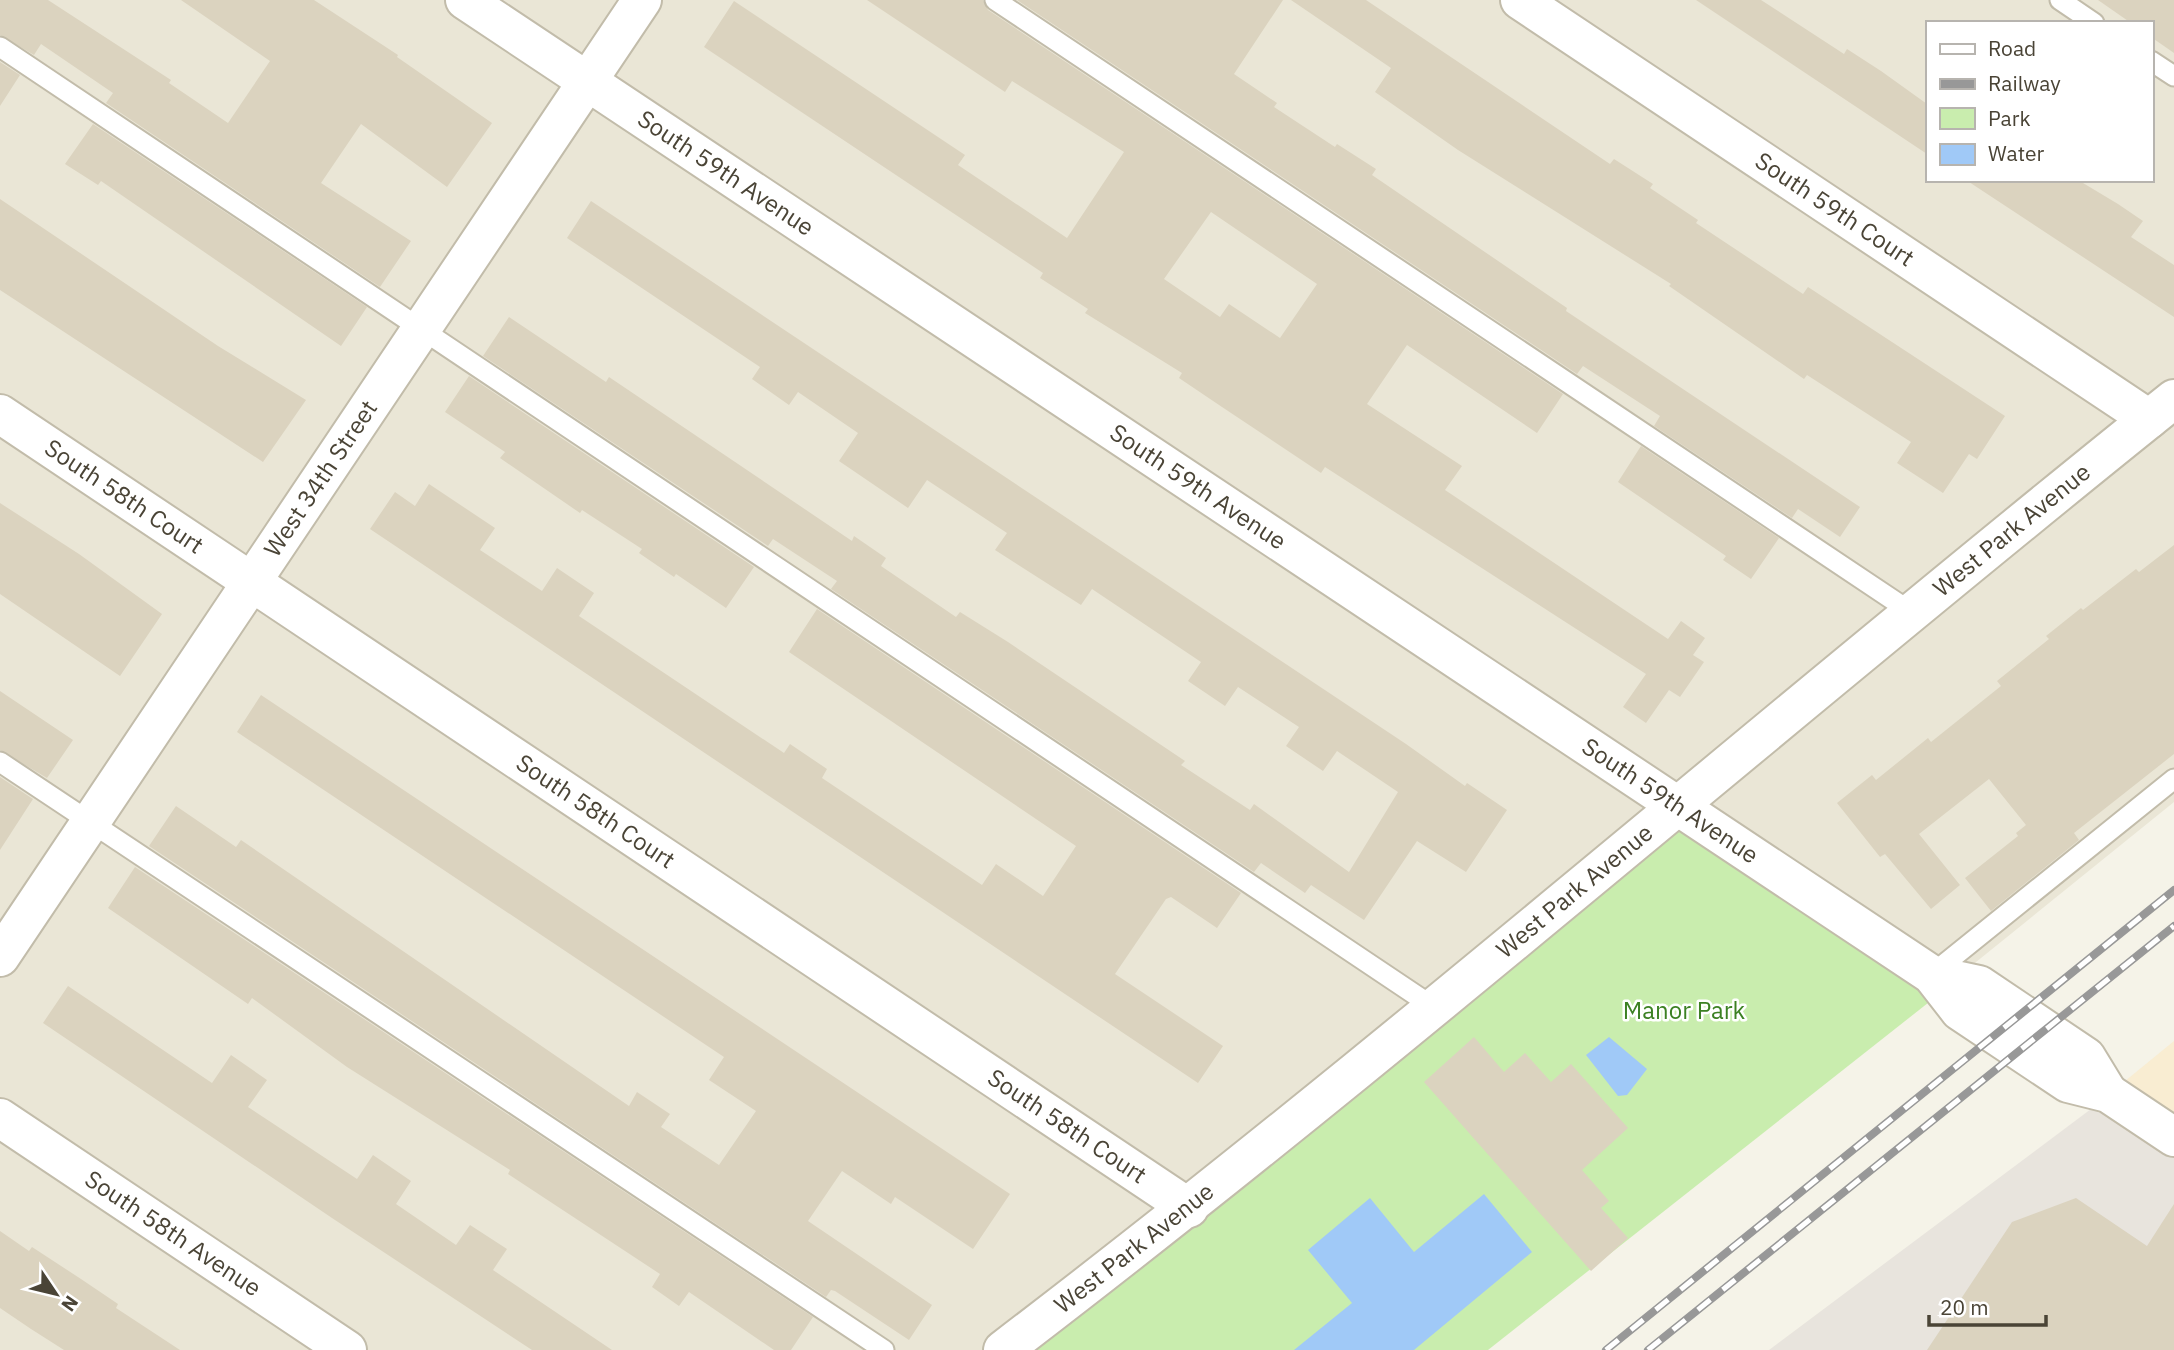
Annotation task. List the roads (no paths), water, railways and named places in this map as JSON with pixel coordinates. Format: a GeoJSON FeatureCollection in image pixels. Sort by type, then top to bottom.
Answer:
{"type":"FeatureCollection","features":[{"type":"Feature","properties":{"kind":"street","name":"South 59th Avenue"},"geometry":{"type":"LineString","coordinates":[[465,0],[1932,975],[1979,985],[2086,1057],[2108,1093],[2174,1137]]}},
{"type":"Feature","properties":{"kind":"street","name":"West 34th Street"},"geometry":{"type":"LineString","coordinates":[[0,957],[642,0]]}},
{"type":"Feature","properties":{"kind":"street","name":"South 59th Court"},"geometry":{"type":"LineString","coordinates":[[1520,0],[2161,409]]}},
{"type":"Feature","properties":{"kind":"street","name":"West Park Avenue"},"geometry":{"type":"LineString","coordinates":[[1003,1350],[1189,1208],[2161,409]]}},
{"type":"Feature","properties":{"kind":"street","name":"South 58th Court"},"geometry":{"type":"LineString","coordinates":[[0,414],[1189,1208]]}},
{"type":"Feature","properties":{"kind":"street","name":"South 58th Avenue"},"geometry":{"type":"LineString","coordinates":[[0,1118],[347,1350]]}},
{"type":"Feature","properties":{"kind":"lane"},"geometry":{"type":"LineString","coordinates":[[995,0],[1911,612]]}},
{"type":"Feature","properties":{"kind":"lane"},"geometry":{"type":"LineString","coordinates":[[2060,0],[2091,21]]}},
{"type":"Feature","properties":{"kind":"lane"},"geometry":{"type":"LineString","coordinates":[[0,47],[1435,1008]]}},
{"type":"Feature","properties":{"kind":"lane"},"geometry":{"type":"LineString","coordinates":[[2153,62],[2174,76]]}},
{"type":"Feature","properties":{"kind":"lane"},"geometry":{"type":"LineString","coordinates":[[0,762],[884,1350]]}},
{"type":"Feature","properties":{"kind":"lane"},"geometry":{"type":"LineString","coordinates":[[1932,975],[2174,779]]}},
{"type":"Feature","properties":{"kind":"water"},"geometry":{"type":"Polygon","coordinates":[[[1609,1037],[1647,1069],[1627,1095],[1618,1096],[1586,1055],[1609,1037]]]}},
{"type":"Feature","properties":{"kind":"water"},"geometry":{"type":"Polygon","coordinates":[[[1484,1194],[1532,1252],[1414,1350],[1294,1350],[1352,1303],[1308,1250],[1370,1198],[1414,1252],[1484,1194]]]}},
{"type":"Feature","properties":{"kind":"railway"},"geometry":{"type":"LineString","coordinates":[[1606,1350],[2174,890]]}},
{"type":"Feature","properties":{"kind":"railway"},"geometry":{"type":"LineString","coordinates":[[1648,1350],[2174,926]]}},
{"type":"Feature","properties":{"kind":"park label","name":"Manor Park"},"geometry":{"type":"Point","coordinates":[1684,1011]}}]}
